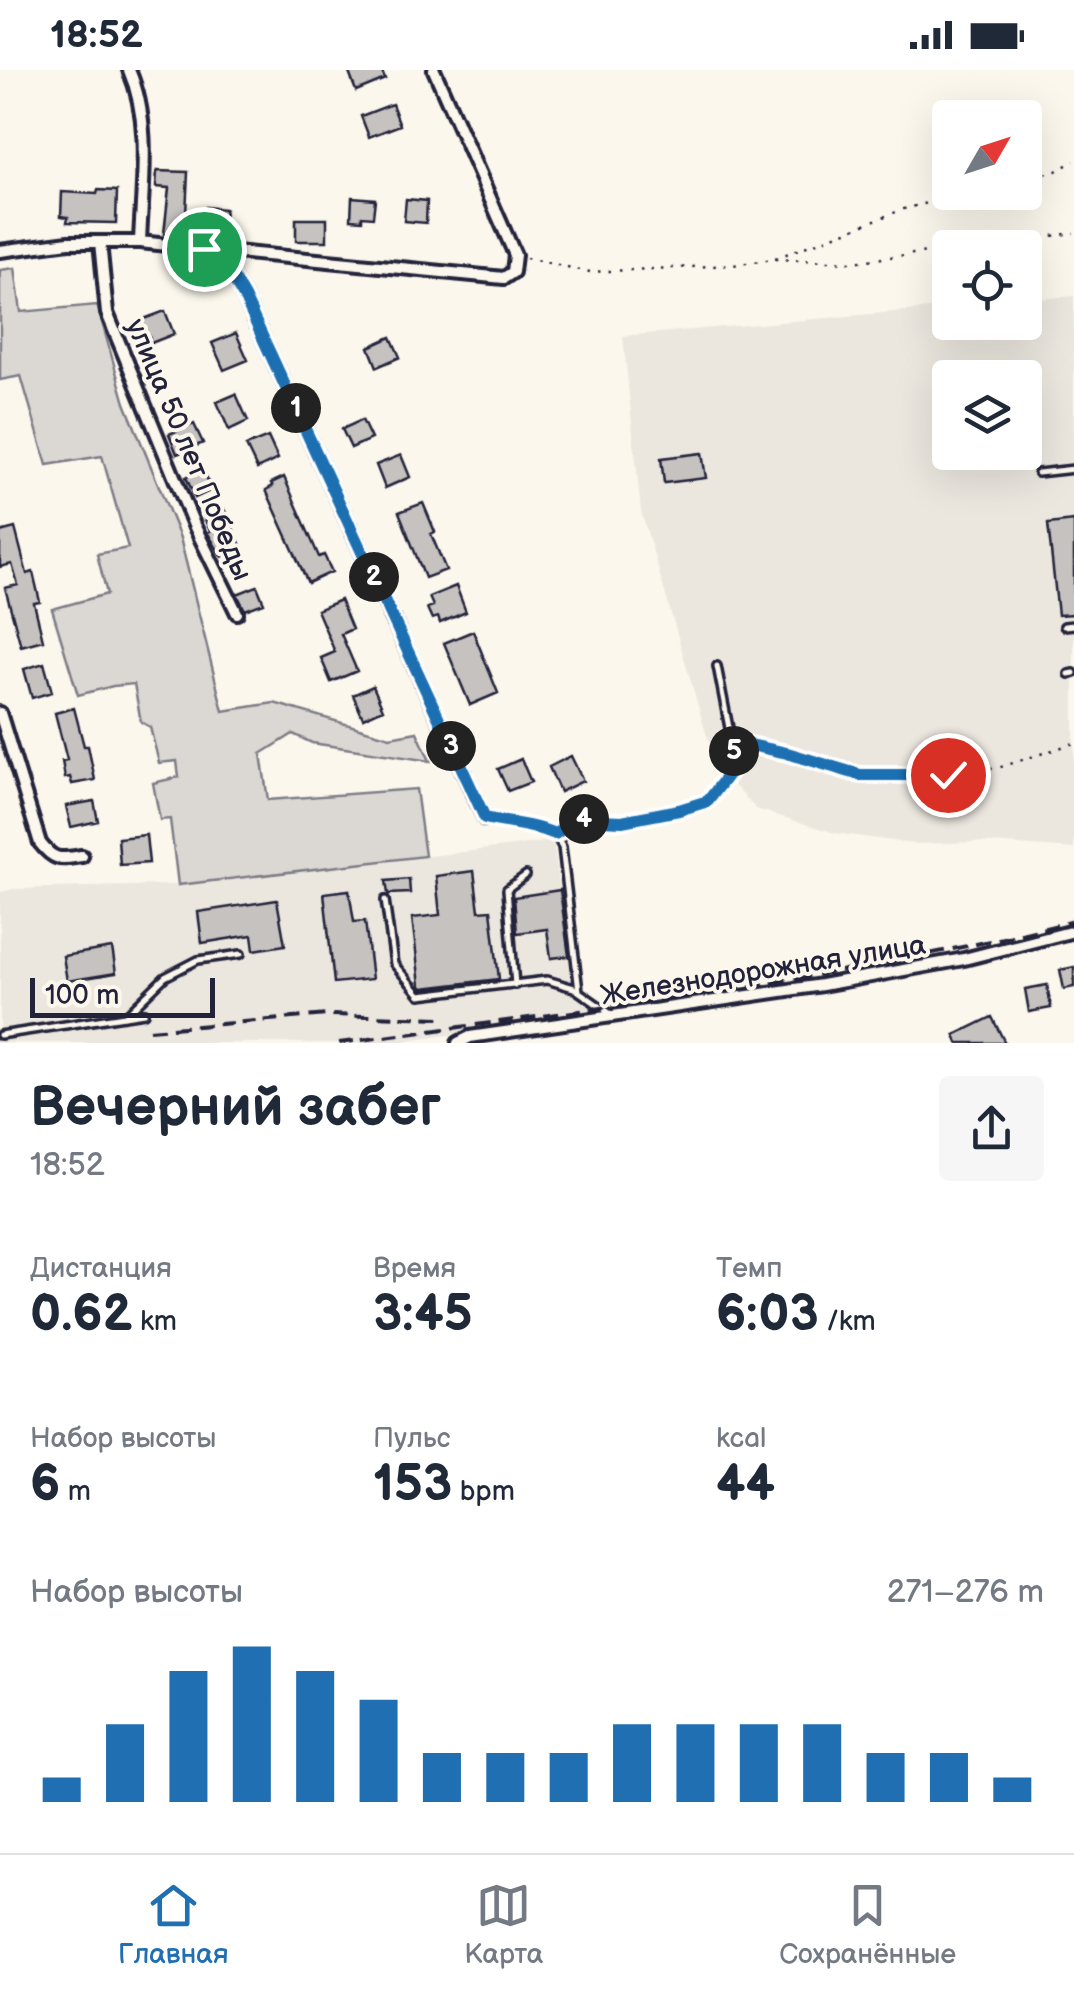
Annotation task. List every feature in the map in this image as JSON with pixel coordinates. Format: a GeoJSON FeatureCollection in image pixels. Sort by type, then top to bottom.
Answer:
{"type":"FeatureCollection","features":[{"type":"Feature","properties":{"kind":"street"},"geometry":{"type":"LineString","coordinates":[[129,70],[138,90],[144,124],[140,242]]}},
{"type":"Feature","properties":{"kind":"street"},"geometry":{"type":"LineString","coordinates":[[0,251],[69,242],[140,242],[504,278],[513,272],[515,255],[434,70]]}},
{"type":"Feature","properties":{"kind":"street","name":"улица 50 лет Победы"},"geometry":{"type":"LineString","coordinates":[[100,242],[106,314],[194,525],[236,613]]}},
{"type":"Feature","properties":{"kind":"street"},"geometry":{"type":"LineString","coordinates":[[204,249],[227,268],[244,297],[485,818]]}},
{"type":"Feature","properties":{"kind":"street"},"geometry":{"type":"LineString","coordinates":[[0,714],[40,843],[49,855],[60,859],[82,856]]}},
{"type":"Feature","properties":{"kind":"street","name":"Железнодорожная улица"},"geometry":{"type":"LineString","coordinates":[[458,1043],[470,1037],[840,982],[964,959],[1074,931]]}},
{"type":"Feature","properties":{"kind":"lane"},"geometry":{"type":"LineString","coordinates":[[1038,473],[1074,469]]}},
{"type":"Feature","properties":{"kind":"lane"},"geometry":{"type":"LineString","coordinates":[[1064,626],[1074,626]]}},
{"type":"Feature","properties":{"kind":"lane"},"geometry":{"type":"LineString","coordinates":[[555,834],[578,819],[622,821],[708,801],[736,764],[717,666]]}},
{"type":"Feature","properties":{"kind":"lane"},"geometry":{"type":"LineString","coordinates":[[485,818],[536,826],[555,834],[562,846],[579,991]]}},
{"type":"Feature","properties":{"kind":"lane"},"geometry":{"type":"LineString","coordinates":[[515,985],[507,890],[526,875]]}},
{"type":"Feature","properties":{"kind":"lane"},"geometry":{"type":"LineString","coordinates":[[384,900],[394,964],[420,995],[547,980],[579,991],[614,1016]]}},
{"type":"Feature","properties":{"kind":"lane"},"geometry":{"type":"LineString","coordinates":[[125,1016],[165,977],[198,960],[241,954]]}},
{"type":"Feature","properties":{"kind":"lane"},"geometry":{"type":"LineString","coordinates":[[0,1034],[144,1013]]}},
{"type":"Feature","properties":{"kind":"path"},"geometry":{"type":"LineString","coordinates":[[1042,175],[1074,161]]}},
{"type":"Feature","properties":{"kind":"path"},"geometry":{"type":"LineString","coordinates":[[773,259],[932,202]]}},
{"type":"Feature","properties":{"kind":"path"},"geometry":{"type":"LineString","coordinates":[[1042,237],[1074,233]]}},
{"type":"Feature","properties":{"kind":"path"},"geometry":{"type":"LineString","coordinates":[[515,255],[590,272],[732,265],[773,259],[853,262],[932,251]]}},
{"type":"Feature","properties":{"kind":"path"},"geometry":{"type":"LineString","coordinates":[[732,741],[860,775],[948,775],[998,768],[1074,744]]}},
{"type":"Feature","properties":{"kind":"shaded area"},"geometry":{"type":"Polygon","coordinates":[[[15,268],[21,312],[97,305],[125,403],[180,538],[223,711],[274,703],[390,737],[417,732],[430,761],[312,743],[293,734],[261,754],[268,800],[416,789],[425,856],[178,885],[170,819],[160,820],[153,783],[179,777],[177,761],[159,763],[150,727],[141,722],[134,684],[78,695],[52,609],[107,594],[97,554],[128,548],[102,456],[47,465],[21,376],[0,380],[0,270],[15,268]]]}},
{"type":"Feature","properties":{"kind":"shaded area"},"geometry":{"type":"Polygon","coordinates":[[[1074,296],[1074,849],[976,842],[913,844],[835,833],[756,809],[720,770],[641,511],[623,336],[932,309],[932,340],[1042,340],[1042,299],[1074,296]]]}},
{"type":"Feature","properties":{"kind":"shaded area"},"geometry":{"type":"Polygon","coordinates":[[[553,841],[574,993],[596,1006],[597,1013],[393,1043],[0,1043],[0,892],[198,884],[553,841]]]}},
{"type":"Feature","properties":{"kind":"building"},"geometry":{"type":"Polygon","coordinates":[[[348,70],[381,70],[385,79],[356,91],[348,70]]]}},
{"type":"Feature","properties":{"kind":"building"},"geometry":{"type":"Polygon","coordinates":[[[392,104],[400,125],[369,137],[361,116],[392,104]]]}},
{"type":"Feature","properties":{"kind":"building"},"geometry":{"type":"Polygon","coordinates":[[[157,171],[188,172],[185,236],[164,234],[169,188],[156,187],[157,171]]]}},
{"type":"Feature","properties":{"kind":"building"},"geometry":{"type":"Polygon","coordinates":[[[98,190],[117,191],[116,223],[67,222],[68,217],[61,216],[62,192],[97,194],[98,190]]]}},
{"type":"Feature","properties":{"kind":"building"},"geometry":{"type":"Polygon","coordinates":[[[352,197],[375,199],[373,217],[351,219],[352,197]]]}},
{"type":"Feature","properties":{"kind":"building"},"geometry":{"type":"Polygon","coordinates":[[[406,199],[427,201],[426,223],[404,221],[406,199]]]}},
{"type":"Feature","properties":{"kind":"building"},"geometry":{"type":"Polygon","coordinates":[[[206,207],[225,209],[222,237],[203,235],[206,207]]]}},
{"type":"Feature","properties":{"kind":"building"},"geometry":{"type":"Polygon","coordinates":[[[296,219],[327,219],[327,241],[296,241],[296,219]]]}},
{"type":"Feature","properties":{"kind":"building"},"geometry":{"type":"Polygon","coordinates":[[[165,311],[174,334],[151,343],[149,336],[143,339],[141,320],[165,311]]]}},
{"type":"Feature","properties":{"kind":"building"},"geometry":{"type":"Polygon","coordinates":[[[236,333],[248,360],[224,370],[212,343],[236,333]]]}},
{"type":"Feature","properties":{"kind":"building"},"geometry":{"type":"Polygon","coordinates":[[[391,337],[400,357],[377,367],[369,347],[391,337]]]}},
{"type":"Feature","properties":{"kind":"building"},"geometry":{"type":"Polygon","coordinates":[[[236,394],[248,421],[229,430],[217,402],[236,394]]]}},
{"type":"Feature","properties":{"kind":"building"},"geometry":{"type":"Polygon","coordinates":[[[362,420],[371,439],[351,448],[342,429],[362,420]]]}},
{"type":"Feature","properties":{"kind":"building"},"geometry":{"type":"Polygon","coordinates":[[[194,424],[203,443],[177,454],[169,434],[194,424]]]}},
{"type":"Feature","properties":{"kind":"building"},"geometry":{"type":"Polygon","coordinates":[[[268,437],[278,459],[257,469],[246,446],[268,437]]]}},
{"type":"Feature","properties":{"kind":"building"},"geometry":{"type":"Polygon","coordinates":[[[702,453],[706,478],[664,483],[661,458],[702,453]]]}},
{"type":"Feature","properties":{"kind":"building"},"geometry":{"type":"Polygon","coordinates":[[[401,455],[410,477],[385,488],[376,465],[401,455]]]}},
{"type":"Feature","properties":{"kind":"building"},"geometry":{"type":"Polygon","coordinates":[[[203,469],[212,490],[195,498],[186,477],[203,469]]]}},
{"type":"Feature","properties":{"kind":"building"},"geometry":{"type":"Polygon","coordinates":[[[284,477],[319,557],[324,555],[332,572],[308,583],[266,490],[284,477]]]}},
{"type":"Feature","properties":{"kind":"building"},"geometry":{"type":"Polygon","coordinates":[[[423,503],[446,570],[425,578],[399,512],[423,503]]]}},
{"type":"Feature","properties":{"kind":"building"},"geometry":{"type":"Polygon","coordinates":[[[224,509],[242,548],[222,557],[207,532],[210,531],[204,518],[224,509]]]}},
{"type":"Feature","properties":{"kind":"building"},"geometry":{"type":"Polygon","coordinates":[[[1074,521],[1074,614],[1058,615],[1048,524],[1074,521]]]}},
{"type":"Feature","properties":{"kind":"building"},"geometry":{"type":"Polygon","coordinates":[[[15,528],[27,574],[33,572],[40,602],[34,603],[43,640],[21,646],[5,588],[18,585],[12,564],[0,567],[0,532],[15,528]]]}},
{"type":"Feature","properties":{"kind":"building"},"geometry":{"type":"Polygon","coordinates":[[[257,586],[264,603],[245,610],[237,594],[257,586]]]}},
{"type":"Feature","properties":{"kind":"building"},"geometry":{"type":"Polygon","coordinates":[[[456,586],[466,612],[440,623],[438,617],[432,619],[427,608],[433,606],[429,597],[456,586]]]}},
{"type":"Feature","properties":{"kind":"building"},"geometry":{"type":"Polygon","coordinates":[[[340,600],[352,629],[341,634],[357,671],[331,682],[321,658],[335,652],[317,610],[340,600]]]}},
{"type":"Feature","properties":{"kind":"building"},"geometry":{"type":"Polygon","coordinates":[[[473,631],[498,693],[470,705],[444,643],[473,631]]]}},
{"type":"Feature","properties":{"kind":"building"},"geometry":{"type":"Polygon","coordinates":[[[44,663],[52,692],[32,698],[24,669],[44,663]]]}},
{"type":"Feature","properties":{"kind":"building"},"geometry":{"type":"Polygon","coordinates":[[[373,686],[383,709],[363,718],[353,695],[373,686]]]}},
{"type":"Feature","properties":{"kind":"building"},"geometry":{"type":"Polygon","coordinates":[[[74,708],[95,780],[72,784],[70,777],[65,778],[62,761],[67,760],[55,713],[74,708]]]}},
{"type":"Feature","properties":{"kind":"building"},"geometry":{"type":"Polygon","coordinates":[[[571,756],[583,781],[560,792],[549,767],[571,756]]]}},
{"type":"Feature","properties":{"kind":"building"},"geometry":{"type":"Polygon","coordinates":[[[521,759],[531,782],[508,791],[498,769],[521,759]]]}},
{"type":"Feature","properties":{"kind":"building"},"geometry":{"type":"Polygon","coordinates":[[[94,801],[98,821],[71,827],[66,806],[94,801]]]}},
{"type":"Feature","properties":{"kind":"building"},"geometry":{"type":"Polygon","coordinates":[[[146,835],[149,863],[120,865],[118,838],[146,835]]]}},
{"type":"Feature","properties":{"kind":"building"},"geometry":{"type":"Polygon","coordinates":[[[474,871],[479,911],[491,910],[499,979],[423,988],[412,918],[440,915],[436,876],[474,871]]]}},
{"type":"Feature","properties":{"kind":"building"},"geometry":{"type":"Polygon","coordinates":[[[409,879],[410,893],[388,894],[386,881],[409,879]]]}},
{"type":"Feature","properties":{"kind":"building"},"geometry":{"type":"Polygon","coordinates":[[[349,890],[354,922],[365,921],[372,979],[334,983],[324,893],[349,890]]]}},
{"type":"Feature","properties":{"kind":"building"},"geometry":{"type":"Polygon","coordinates":[[[560,890],[569,956],[551,958],[547,929],[517,933],[514,897],[560,890]]]}},
{"type":"Feature","properties":{"kind":"building"},"geometry":{"type":"Polygon","coordinates":[[[277,900],[285,945],[254,950],[252,935],[202,943],[198,912],[277,900]]]}},
{"type":"Feature","properties":{"kind":"building"},"geometry":{"type":"Polygon","coordinates":[[[112,948],[116,973],[67,981],[63,956],[112,948]]]}},
{"type":"Feature","properties":{"kind":"building"},"geometry":{"type":"Polygon","coordinates":[[[1074,967],[1074,987],[1064,989],[1060,970],[1074,967]]]}},
{"type":"Feature","properties":{"kind":"building"},"geometry":{"type":"Polygon","coordinates":[[[1047,985],[1051,1008],[1029,1012],[1025,989],[1047,985]]]}},
{"type":"Feature","properties":{"kind":"building"},"geometry":{"type":"Polygon","coordinates":[[[992,1017],[1005,1043],[958,1043],[955,1035],[992,1017]]]}},
{"type":"Feature","properties":{"kind":"railway"},"geometry":{"type":"LineString","coordinates":[[339,1043],[800,978],[1074,921]]}},
{"type":"Feature","properties":{"kind":"railway"},"geometry":{"type":"LineString","coordinates":[[149,1030],[328,1015],[443,1018]]}},
{"type":"Feature","properties":{"kind":"route"},"geometry":{"type":"LineString","coordinates":[[204,249],[227,268],[244,297],[485,818],[536,826],[555,834],[578,819],[622,821],[708,801],[736,764],[732,741],[860,775],[948,775]]}}]}
